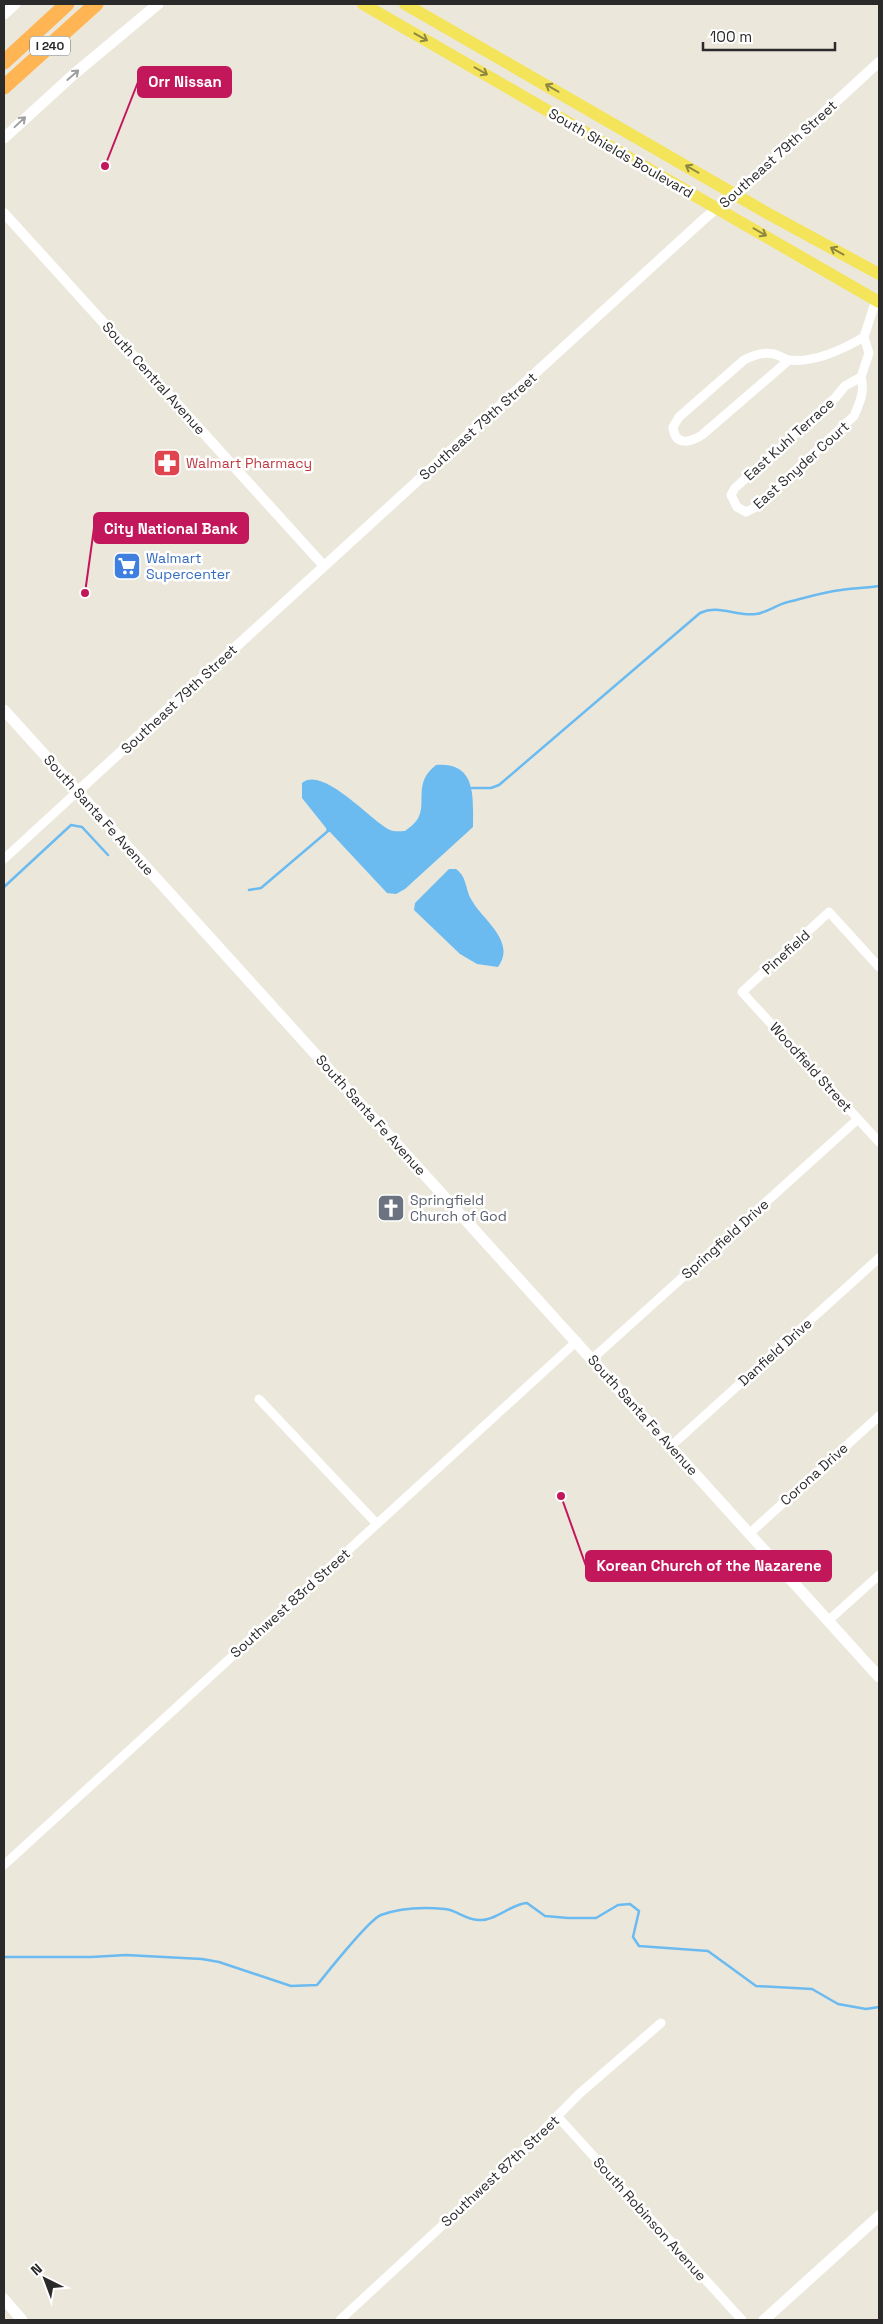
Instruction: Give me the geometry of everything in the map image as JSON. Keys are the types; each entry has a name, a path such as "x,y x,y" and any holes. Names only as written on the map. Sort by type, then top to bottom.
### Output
{"highway":[{"name":"I 240","path":"6,60 67,4"},
{"name":"I 240","path":"4,88 96,4"}],"main road":[{"path":"4,14 15,4"},
{"path":"4,138 73,75 158,4"},
{"name":"South Shields Boulevard","path":"363,4 878,301"},
{"name":"South Shields Boulevard","path":"405,4 734,194 879,274"},
{"path":"439,47 448,29"},
{"name":"South Santa Fe Avenue","path":"4,710 879,1676"},
{"path":"764,2320 879,2216"},
{"path":"4,2300 22,2320"}],"street":[{"name":"Southeast 79th Street","path":"78,792 879,62"},
{"name":"South Central Avenue","path":"4,213 324,566"},
{"path":"861,377 869,353 864,337 878,301"},
{"path":"788,360 702,436 691,442 684,442 674,431 679,417 744,360 752,356 773,354 788,360 818,357 848,346 864,337"},
{"name":"East Kuhl Terrace","path":"736,507 731,495 735,488 835,398 845,386 861,377"},
{"name":"East Snyder Court","path":"736,507 746,512 756,507 854,416 864,388 861,377"},
{"path":"4,859 78,792"},
{"name":"Pinefield","path":"742,992 829,912 879,967"},
{"name":"Woodfield Street","path":"742,992 879,1142"},
{"name":"Springfield Drive","path":"592,1359 858,1119"},
{"name":"Danfield Drive","path":"671,1446 879,1258"},
{"name":"Southwest 83rd Street","path":"4,1865 576,1341"},
{"path":"259,1399 377,1524"},
{"name":"Corona Drive","path":"750,1533 879,1416"},
{"path":"829,1620 879,1575"},
{"name":"Southwest 87th Street","path":"340,2320 558,2117 579,2094 662,2024"},
{"name":"South Robinson Avenue","path":"558,2117 742,2320"}],"water":[{"path":"436,765 459,769 466,775 472,793 473,827 405,889 396,894 387,893 330,832 327,832 326,828 302,798 302,783 311,780 322,782 347,797 390,830 405,831 416,821 420,814 424,779"},
{"path":"449,869 456,869 460,872 471,899 501,940 503,957 498,967 477,964 460,954 414,910 415,903"}],"waterway":[{"path":"472,788 491,788 499,785 700,613 721,610 741,614 756,614 784,603 821,594 846,589 879,586"},
{"path":"4,887 71,825 82,827 108,855"},
{"path":"249,890 261,888 328,831"},
{"path":"4,1957 126,1955 202,1959 219,1962 291,1986 317,1985 367,1926 381,1915 388,1913 412,1909 445,1909 471,1919 481,1920 527,1903 545,1916 596,1918 618,1905 630,1904 639,1911 633,1937 639,1946 708,1951 756,1986 812,1989 838,2004 866,2009 879,2007"}],"place":[{"name":"Orr Nissan","path":"105,166"},
{"name":"Walmart Pharmacy","path":"167,463"},
{"name":"Walmart Supercenter","path":"127,566"},
{"name":"City National Bank","path":"85,593"},
{"name":"Springfield Church of God","path":"391,1208"},
{"name":"Korean Church of the Nazarene","path":"561,1496"}]}
